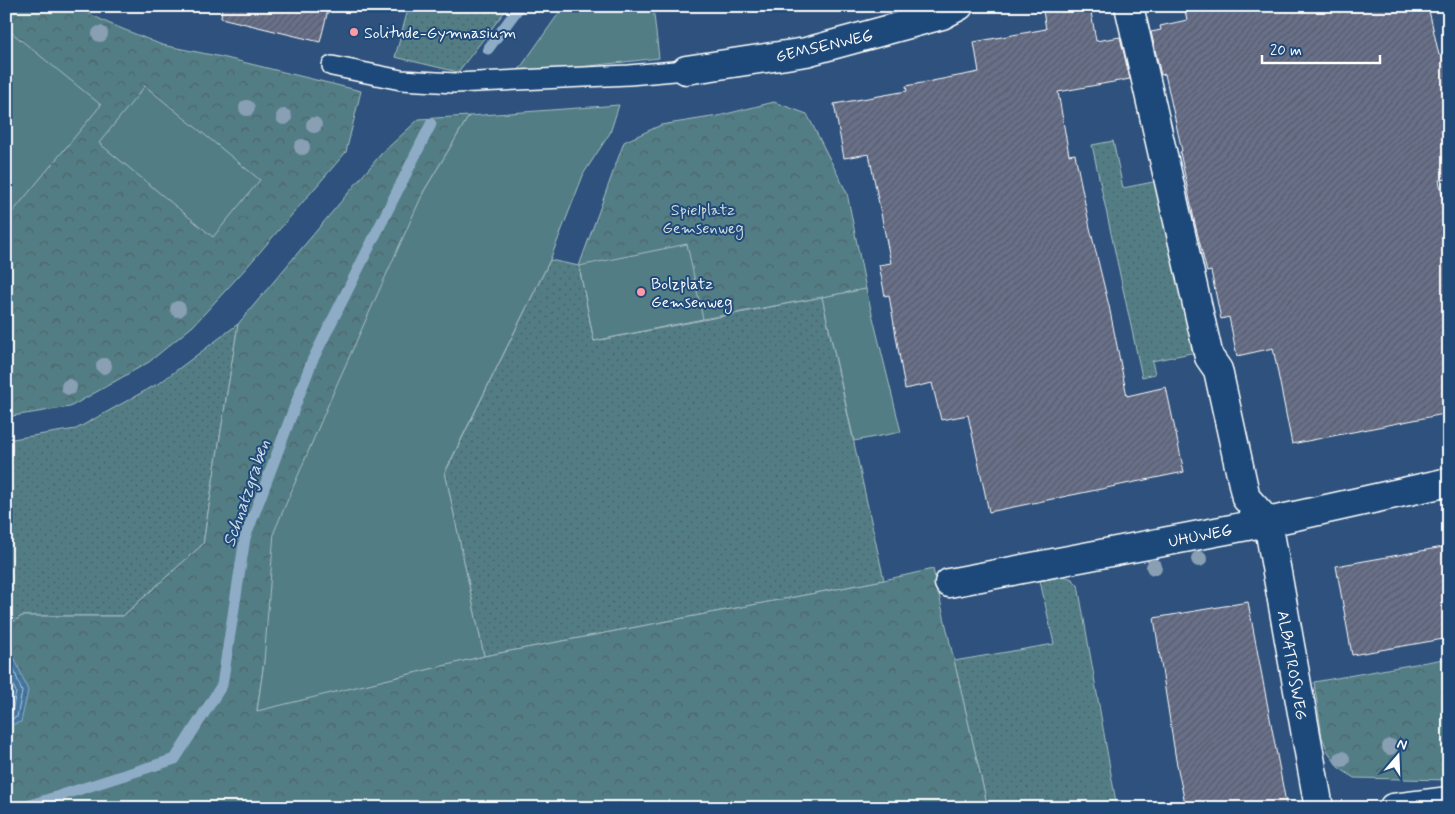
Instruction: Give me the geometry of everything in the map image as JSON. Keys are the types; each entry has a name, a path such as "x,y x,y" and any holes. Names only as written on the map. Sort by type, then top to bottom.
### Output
{"street":[{"name":"GEMSENWEG","path":"686,70 806,52 942,15 959,6"},
{"path":"1129,6 1209,358 1218,370 1246,498 1268,522"},
{"name":"UHUWEG","path":"949,583 1268,522 1449,482"},
{"name":"ALBATROSWEG","path":"1268,522 1319,808"},
{"path":"1392,808 1449,801"}],"lane":[{"path":"332,66 401,80 455,84 629,75 686,70"}],"green space":[{"path":"6,6 74,6 108,23 162,45 222,57 361,91 346,152 247,267 193,326 149,362 70,407 6,417"},
{"path":"409,6 509,6 458,72 395,57"},
{"path":"564,6 653,6 659,58 572,68 518,71"},
{"path":"6,28 101,105 6,220"},
{"path":"145,86 260,180 213,237 99,143"},
{"name":"Spielplatz Gemsenweg","path":"774,102 807,114 847,193 866,289 594,341 579,266 624,142 661,125 718,116"},
{"path":"619,105 610,133 584,173 550,260 445,472 484,656 257,711 264,662 274,532 337,384 424,191 469,116"},
{"path":"469,116 424,191 264,662 257,710 484,656 933,569 988,808 6,808 6,626 22,616 123,616 203,544 238,324 381,154 419,119"},
{"path":"1113,141 1123,188 1158,181 1196,352 1152,361 1155,374 1142,377 1092,145"},
{"name":"Bolzplatz Gemsenweg","path":"687,244 703,319 594,341 579,266"},
{"path":"550,260 579,266 594,341 822,297 884,580 484,656 445,473"},
{"path":"866,289 901,432 854,441 822,297"},
{"path":"238,324 203,544 123,616 22,616 6,626 6,440 76,429 161,382"},
{"path":"1064,576 1072,579 1078,585 1117,808 988,808 954,661 1054,644 1040,581"},
{"path":"1449,658 1449,780 1354,778 1338,767 1327,750 1322,737 1314,682"}],"water":[{"path":"6,657 15,659 28,691 21,722 6,726"}],"building":[{"path":"222,6 329,6 320,42 221,18"},
{"path":"1070,6 1090,6 1096,41 1120,37 1130,79 1058,92 1069,155 1075,154 1127,396 1166,387 1184,472 989,512 968,415 941,420 932,383 905,389 889,295 885,296 879,265 891,263 869,154 844,158 834,104 907,91 906,86 979,72 974,42 1046,29 1043,11"},
{"path":"1184,6 1428,6 1439,55 1449,53 1449,179 1439,180 1449,224 1449,413 1292,444 1273,348 1237,356 1229,317 1221,319 1211,271 1207,272 1195,224 1180,152 1182,151 1165,74 1161,75 1151,32 1161,30 1160,26 1187,20"},
{"path":"1449,546 1449,638 1352,655 1336,566"},
{"path":"1248,602 1287,808 1186,808 1176,760 1154,618"}],"waterway":[{"name":"Schnatzgraben","path":"488,49 520,6"},
{"name":"Schnatzgraben","path":"21,808 175,759 222,685 245,538 312,361 431,124"}],"place":[{"name":"Solitude-Gymnasium","path":"354,32"},
{"name":"Bolzplatz Gemsenweg","path":"641,292"}]}
